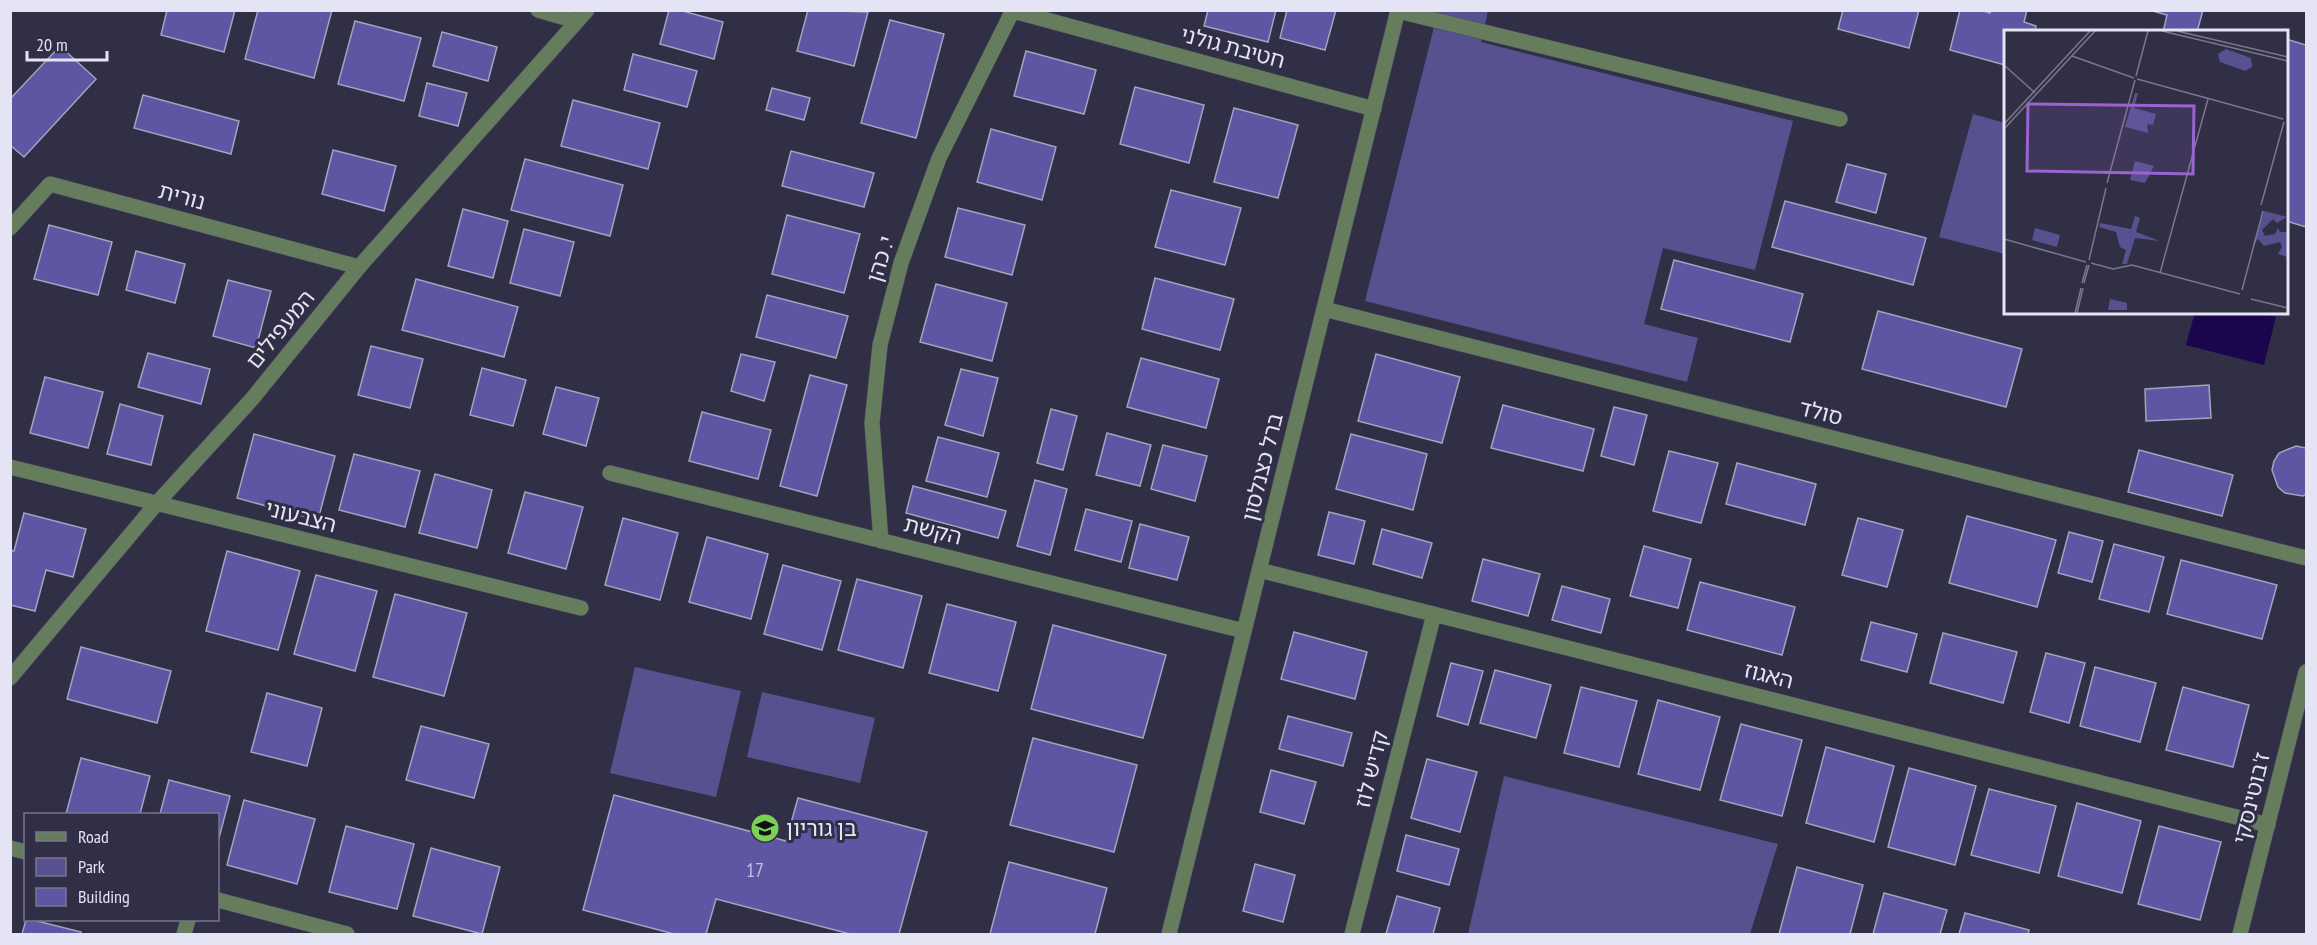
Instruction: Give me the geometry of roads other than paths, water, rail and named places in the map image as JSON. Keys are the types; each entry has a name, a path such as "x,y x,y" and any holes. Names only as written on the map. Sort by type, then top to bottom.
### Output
{"street":[{"path":"538,10 582,16"},
{"name":"חטיבת גולני","path":"1012,11 1374,109"},
{"name":"י. כהן","path":"881,541 872,423 880,345 901,262 939,158 1012,11"},
{"path":"1398,11 1840,119"},
{"name":"ברל כצנלסון","path":"1169,934 1398,11"},
{"name":"המעפילים","path":"10,678 157,503 252,399 359,267 582,16"},
{"name":"נורית","path":"10,228 50,184 359,267"},
{"name":"סולד","path":"1324,309 2307,558"},
{"name":"הצבעוני","path":"10,467 581,608"},
{"name":"הקשת","path":"610,473 1244,631"},
{"name":"האגוז","path":"1259,570 2268,825"},
{"name":"קדיש לוז","path":"1352,934 1434,614"},
{"name":"ז'בוטינסקי","path":"2240,934 2307,672"},
{"path":"219,900 347,934"}],"place":[{"name":"בן גוריון","path":"765,828"}]}
